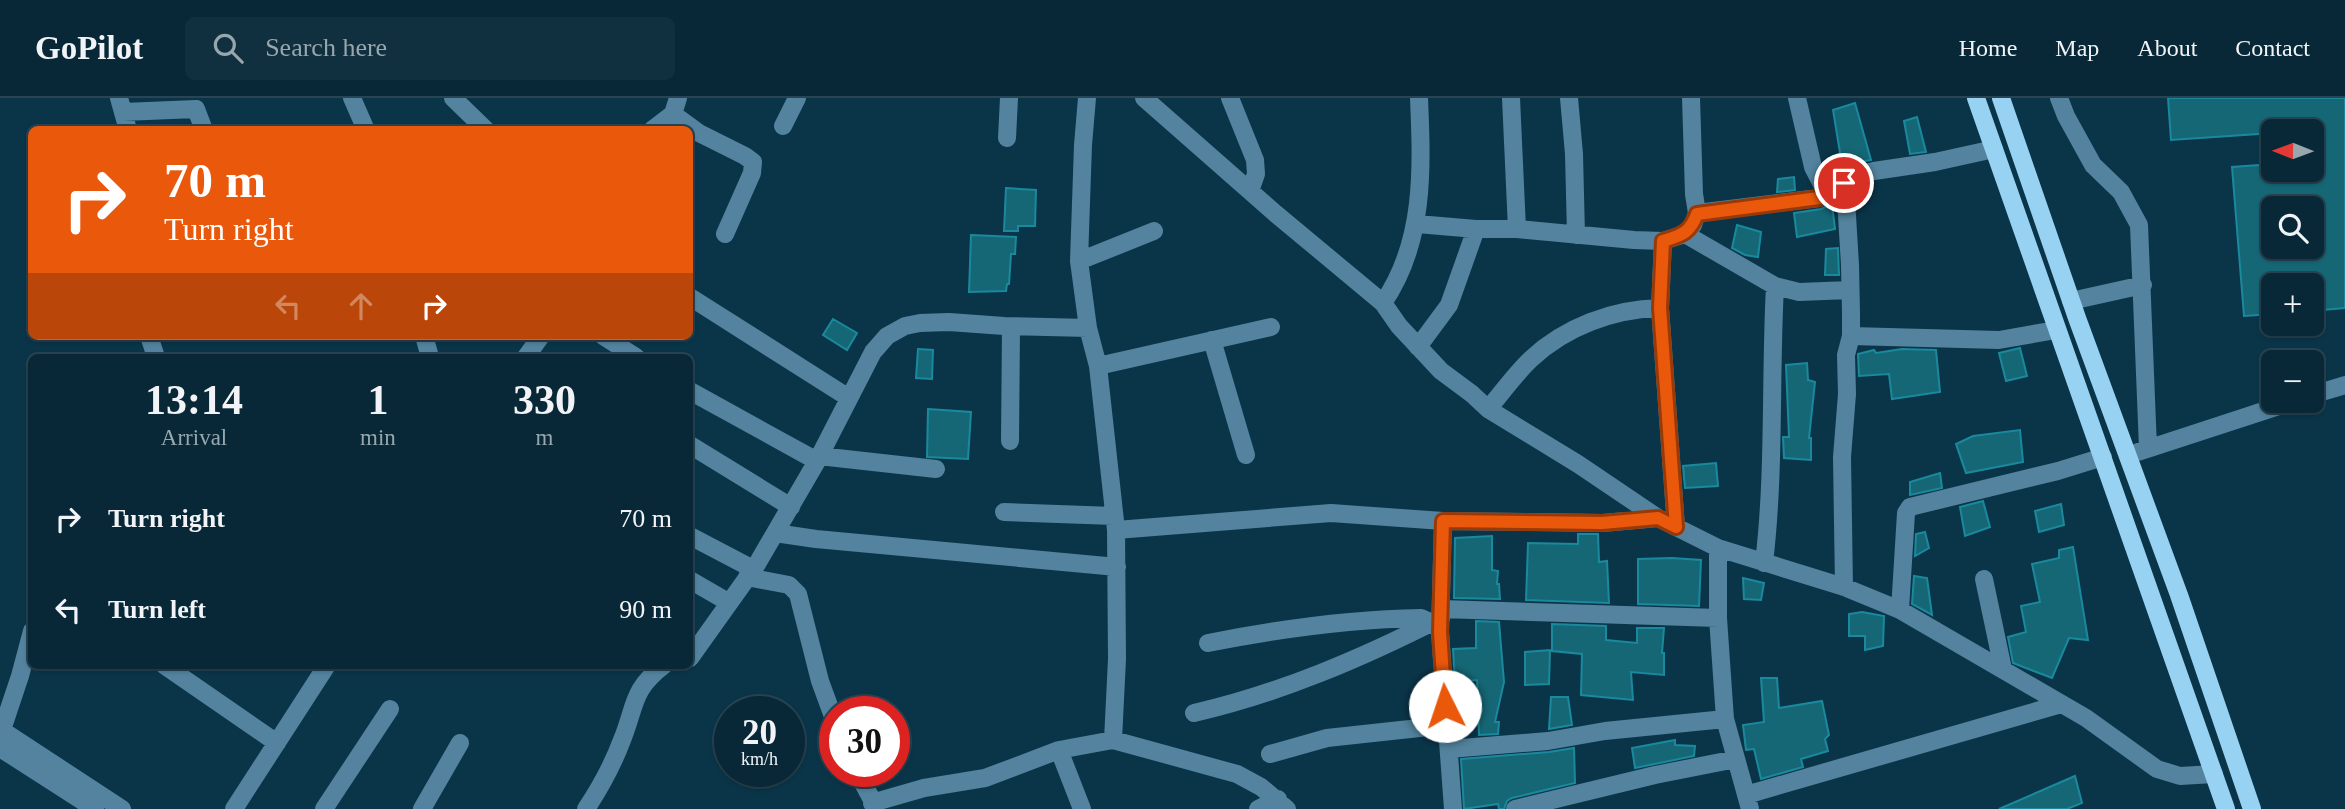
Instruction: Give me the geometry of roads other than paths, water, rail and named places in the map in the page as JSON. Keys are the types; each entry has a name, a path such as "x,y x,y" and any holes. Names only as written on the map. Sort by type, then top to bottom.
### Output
{"main road":[{"path":"1976,98 2226,809"},
{"path":"2001,98 2071,301 2195,640 2252,809"}],"street":[{"path":"352,98 364,126"},
{"path":"453,98 482,126"},
{"path":"783,126 797,98"},
{"path":"1007,138 1009,98"},
{"path":"1087,98 1079,261 1088,328 1098,366 1115,523 1117,659 1113,740"},
{"path":"1144,98 1383,303 1441,371 1488,409 1578,464 1658,518 1718,548 1844,587 1900,610 2086,718 2157,769 2180,776 2214,774"},
{"path":"1230,98 1255,160 1256,174 1250,191"},
{"path":"1383,303 1396,284 1407,259 1417,223 1420,193 1419,98"},
{"path":"1511,98 1517,229"},
{"path":"1569,98 1574,154 1576,235"},
{"path":"1417,223 1663,241 1685,234 1693,225 1697,214 1691,98"},
{"path":"1797,98 1813,167 1827,194"},
{"path":"2059,98 2093,165 2121,192 2139,225 2148,448"},
{"path":"127,126 121,105 200,104 203,126"},
{"path":"656,126 676,106 699,133 753,162 752,173 725,234"},
{"path":"1697,214 1802,201 1827,194 1857,175 1994,149"},
{"path":"1844,183 1851,336 1846,355 1847,394 1842,457 1844,587"},
{"path":"1418,347 1449,305 1476,229"},
{"path":"1079,261 1154,231"},
{"path":"1685,234 1775,286 1799,292 1850,290"},
{"path":"1663,241 1660,308 1676,527"},
{"path":"2071,301 2143,285"},
{"path":"1764,563 1772,471 1770,408 1775,286"},
{"path":"693,299 849,398"},
{"path":"1488,409 1531,359 1573,328 1637,309 1660,308"},
{"path":"693,654 750,573 791,507 873,352 887,336 905,326 949,322 1011,327 1088,328"},
{"path":"1010,441 1011,327"},
{"path":"1098,366 1271,327"},
{"path":"1851,336 1999,340 2056,330"},
{"path":"609,340 631,354"},
{"path":"1212,340 1246,455"},
{"path":"2324,392 2345,386"},
{"path":"693,393 818,458 936,469"},
{"path":"2127,456 2261,412"},
{"path":"693,447 791,507"},
{"path":"1900,610 1906,513 1910,507 2058,471 2103,457"},
{"path":"1004,512 1115,523 1331,513 1443,521 1602,523 1658,518"},
{"path":"1443,521 1438,617 1452,809"},
{"path":"775,533 1117,567"},
{"path":"693,538 750,573 789,585 799,594 825,696"},
{"path":"1718,548 1718,618 1725,719 1748,802 2061,705"},
{"path":"1984,579 2003,668"},
{"path":"693,582 728,602"},
{"path":"1208,643 1337,622 1438,617 1617,614 1718,618"},
{"path":"1194,713 1233,704 1294,684 1438,617"},
{"path":"28,646 1,729 122,809"},
{"path":"169,669 277,743"},
{"path":"234,809 324,669"},
{"path":"594,805 623,738 639,691 649,676 659,669"},
{"path":"324,809 390,709"},
{"path":"1449,749 1548,741 1605,730 1725,719"},
{"path":"1270,754 1327,738 1447,725"},
{"path":"864,787 874,806 924,788 985,778 1059,750 1113,740 1237,774 1283,804"},
{"path":"422,809 460,743"},
{"path":"0,748 87,807"},
{"path":"1059,750 1082,809"},
{"path":"1515,809 1736,759"},
{"path":"1258,809 1283,804"}]}
